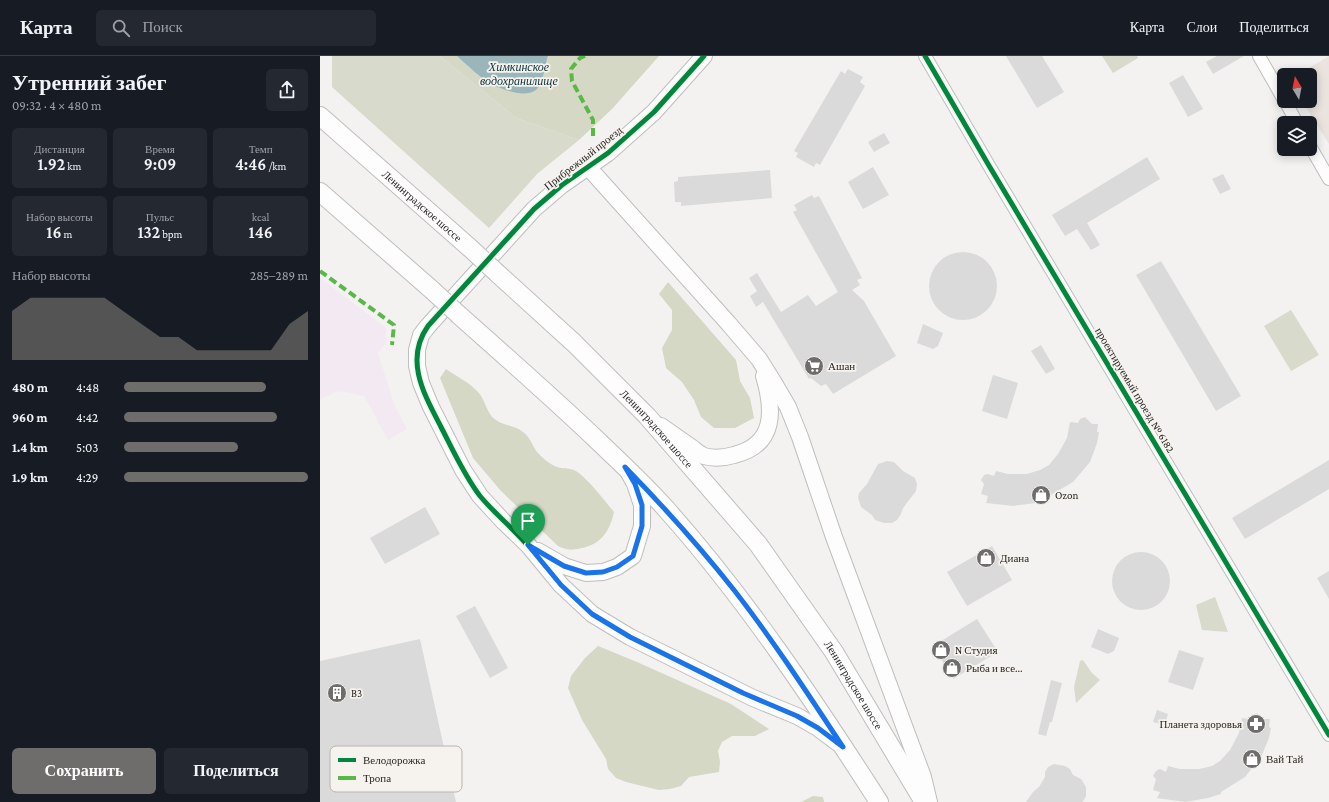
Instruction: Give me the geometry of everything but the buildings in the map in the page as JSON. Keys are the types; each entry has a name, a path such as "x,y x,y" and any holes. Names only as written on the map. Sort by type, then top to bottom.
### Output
{"main road":[{"name":"Ленинградское шоссе","path":"320,116 470,248 574,343 647,416 758,544 834,652 924,802"},
{"path":"320,192 568,412 666,509 734,591 786,661 879,802"}],"street":[{"name":"Прибрежный проезд","path":"528,545 480,496 463,470 431,407 421,383 417,366 417,350 421,335 534,210 562,185 608,153 654,112 704,56"},
{"name":"проектируемый проезд № 6182","path":"925,56 1329,735"},
{"path":"1259,56 1277,88"},
{"path":"1316,156 1329,179"},
{"path":"588,168 759,359 788,407 800,437 834,537 923,777 929,802"},
{"path":"647,416 703,456 719,458 745,453 755,447 765,435 771,417 768,389 759,359"},
{"path":"528,545 564,566 586,573 603,572 617,567 633,556 642,526 642,505 635,484 625,467"},
{"path":"528,545 561,585 592,614 630,637 743,693 797,716 818,728 843,747"}],"shaded area":[{"path":"332,56 440,56 516,118 579,140 537,174 489,228 332,87"},
{"path":"1102,56 1137,56 1138,58 1113,73"},
{"path":"1329,56 1329,144 1317,125 1317,116 1311,116 1306,108 1317,108 1317,68 1309,68"},
{"path":"320,278 386,328 386,343 378,353 394,404 407,429 388,440 364,396 338,391 320,400"},
{"path":"1291,310 1319,355 1291,371 1264,326"},
{"path":"1215,597 1228,632 1202,630 1196,605"},
{"path":"1083,660 1092,673 1100,680 1076,703 1074,687 1080,661"}],"green space":[{"path":"440,56 457,56 493,85 539,87 548,56 659,56 612,109 579,140 516,118"},
{"path":"668,282 736,360 740,381 750,398 754,418 735,428 714,428 701,417 694,400 682,382 666,368 662,348 672,330 672,310 659,294"},
{"path":"446,369 467,383 481,395 490,414 499,422 517,428 525,434 537,452 547,461 557,467 574,470 595,489 614,512 610,525 600,540 589,546 570,550 558,546 501,491 473,458 440,378"},
{"path":"598,646 731,704 769,729 755,736 732,736 722,742 718,751 720,762 719,772 689,777 681,786 659,790 616,778 608,769 606,759 582,720 568,688 571,676 585,658"},
{"path":"813,796 823,797 824,802 801,802"}],"water":[{"name":"Химкинское водохранилище","path":"457,56 548,56 541,82 536,90 531,93 518,93 505,90 489,83"}],"marked path":[{"path":"585,56 580,58 571,69 572,81 593,120 593,138"},
{"path":"320,271 394,325 392,345"}],"cycle path":[{"path":"704,56 654,112 608,153 562,185 534,209 428,326 421,339 418,351 417,364 419,377 428,402 474,488 486,503 523,540 559,582 584,607 621,632 661,653 756,700 802,718 843,747"},
{"path":"925,56 1329,735"}],"place":[{"name":"Ашан","path":"814,366"},
{"name":"Ozon","path":"1041,495"},
{"name":"Диана","path":"986,558"},
{"name":"N Студия","path":"941,650"},
{"name":"Рыба и все...","path":"952,668"},
{"name":"B3","path":"337,693"},
{"name":"Планета здоровья","path":"1256,724"},
{"name":"Вай Тай","path":"1252,759"}],"route":[{"path":"625,467 666,509 734,591 786,661 843,747 818,728 797,716 752,698 630,637 592,614 561,585 528,545 564,566 586,573 603,572 617,567 633,556 642,526 642,505 635,484 625,467"}]}
